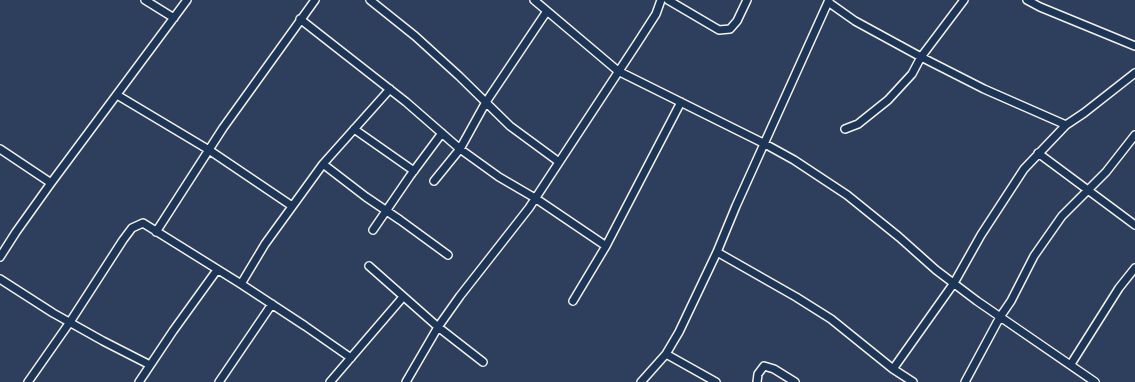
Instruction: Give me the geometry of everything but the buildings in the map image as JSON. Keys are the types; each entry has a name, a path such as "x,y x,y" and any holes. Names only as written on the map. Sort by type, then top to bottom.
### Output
{"street":[{"path":"144,0 174,18"},
{"path":"0,257 51,183 187,0"},
{"path":"156,232 223,128 315,0"},
{"path":"370,0 415,36 510,126 559,162"},
{"path":"534,0 618,71 765,144 794,160 847,195 899,237 936,270 1000,317 1071,364 1092,381"},
{"path":"406,382 438,327 535,198 656,14 661,0"},
{"path":"668,0 719,30 730,29 737,21 747,0"},
{"path":"845,130 858,124 888,100 912,74 921,57 964,0"},
{"path":"1027,0 1040,7 1135,46"},
{"path":"641,382 666,354 679,332 717,252 736,206 828,1 855,21 921,57 984,89 1066,125"},
{"path":"434,181 460,149 486,102 547,11"},
{"path":"300,19 390,89 460,149 499,177 535,198 606,246"},
{"path":"893,369 954,283 1001,203 1024,169 1066,125 1084,113 1135,73"},
{"path":"241,284 265,244 323,164 390,89"},
{"path":"117,95 209,150 292,206"},
{"path":"573,302 606,246 681,102"},
{"path":"354,129 414,171"},
{"path":"373,230 442,133"},
{"path":"965,382 1000,317 1011,301 1034,256 1062,216 1106,172 1135,134"},
{"path":"0,149 51,183"},
{"path":"1038,154 1135,225"},
{"path":"323,164 366,197 448,255"},
{"path":"28,382 70,322 122,240 132,228 143,223 306,326 351,358"},
{"path":"717,252 796,297 831,319 893,369 913,382"},
{"path":"369,266 438,327 483,362"},
{"path":"1071,364 1119,288 1135,268"},
{"path":"139,382 172,331 217,270"},
{"path":"0,278 70,322 150,365"},
{"path":"330,382 403,297"},
{"path":"219,382 272,304"},
{"path":"666,354 716,382"},
{"path":"757,382 758,374 764,366 774,369 795,382"}]}
